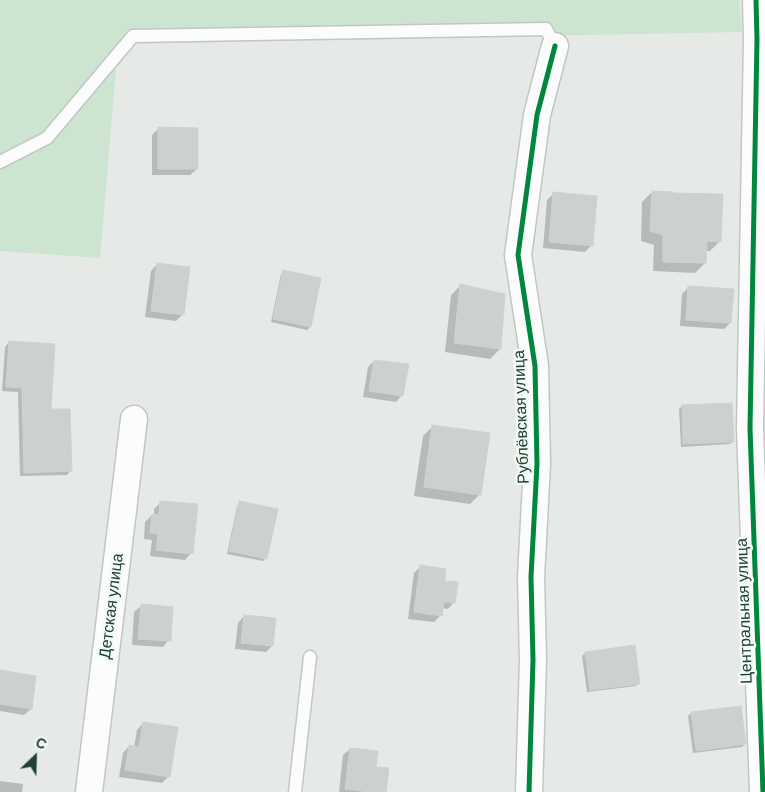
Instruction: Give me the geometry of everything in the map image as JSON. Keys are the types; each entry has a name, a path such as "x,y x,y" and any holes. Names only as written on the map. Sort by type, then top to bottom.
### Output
{"street":[{"name":"Центральная улица","path":"756,0 761,40 757,434 763,792"},
{"name":"Рублёвская улица","path":"530,792 533,660 531,577 537,464 535,366 518,255 537,115 555,46"},
{"name":"Детская улица","path":"89,792 134,419"}],"lane":[{"path":"0,162 47,138 133,36 546,29 555,46"},
{"path":"295,792 310,657"}],"green space":[{"path":"0,0 739,0 742,32 118,44 100,258 0,251"}],"building":[{"path":"158,127 198,128 198,169 158,169"},
{"path":"652,191 723,194 721,242 707,241 706,263 663,262 663,235 650,231"},
{"path":"553,192 597,196 593,246 549,242"},
{"path":"157,263 190,267 184,315 151,311"},
{"path":"283,270 321,278 311,327 273,319"},
{"path":"460,284 505,294 501,349 454,343"},
{"path":"688,286 734,289 731,323 686,320"},
{"path":"9,341 55,344 51,409 70,409 72,471 24,473 22,388 6,387"},
{"path":"374,360 409,364 403,396 369,391"},
{"path":"732,403 734,442 683,444 682,405"},
{"path":"432,425 490,433 481,495 424,487"},
{"path":"160,501 198,504 193,554 156,550 158,534 150,533 152,514 159,515"},
{"path":"239,501 278,509 267,559 229,551"},
{"path":"420,565 446,569 445,581 458,582 455,603 444,602 442,616 414,612"},
{"path":"141,604 173,607 171,641 138,639"},
{"path":"244,615 276,618 273,646 241,643"},
{"path":"635,645 640,684 590,690 585,652"},
{"path":"0,670 36,676 32,709 0,704"},
{"path":"741,706 746,744 696,751 691,712"},
{"path":"143,722 178,727 170,777 125,770 129,745 139,747"},
{"path":"350,748 378,751 376,767 389,768 386,792 345,789"}],"cycle path":[{"path":"756,0 757,39 750,428 763,792"},
{"path":"529,792 533,660 531,577 537,464 535,366 518,255 537,115 555,46"}]}
